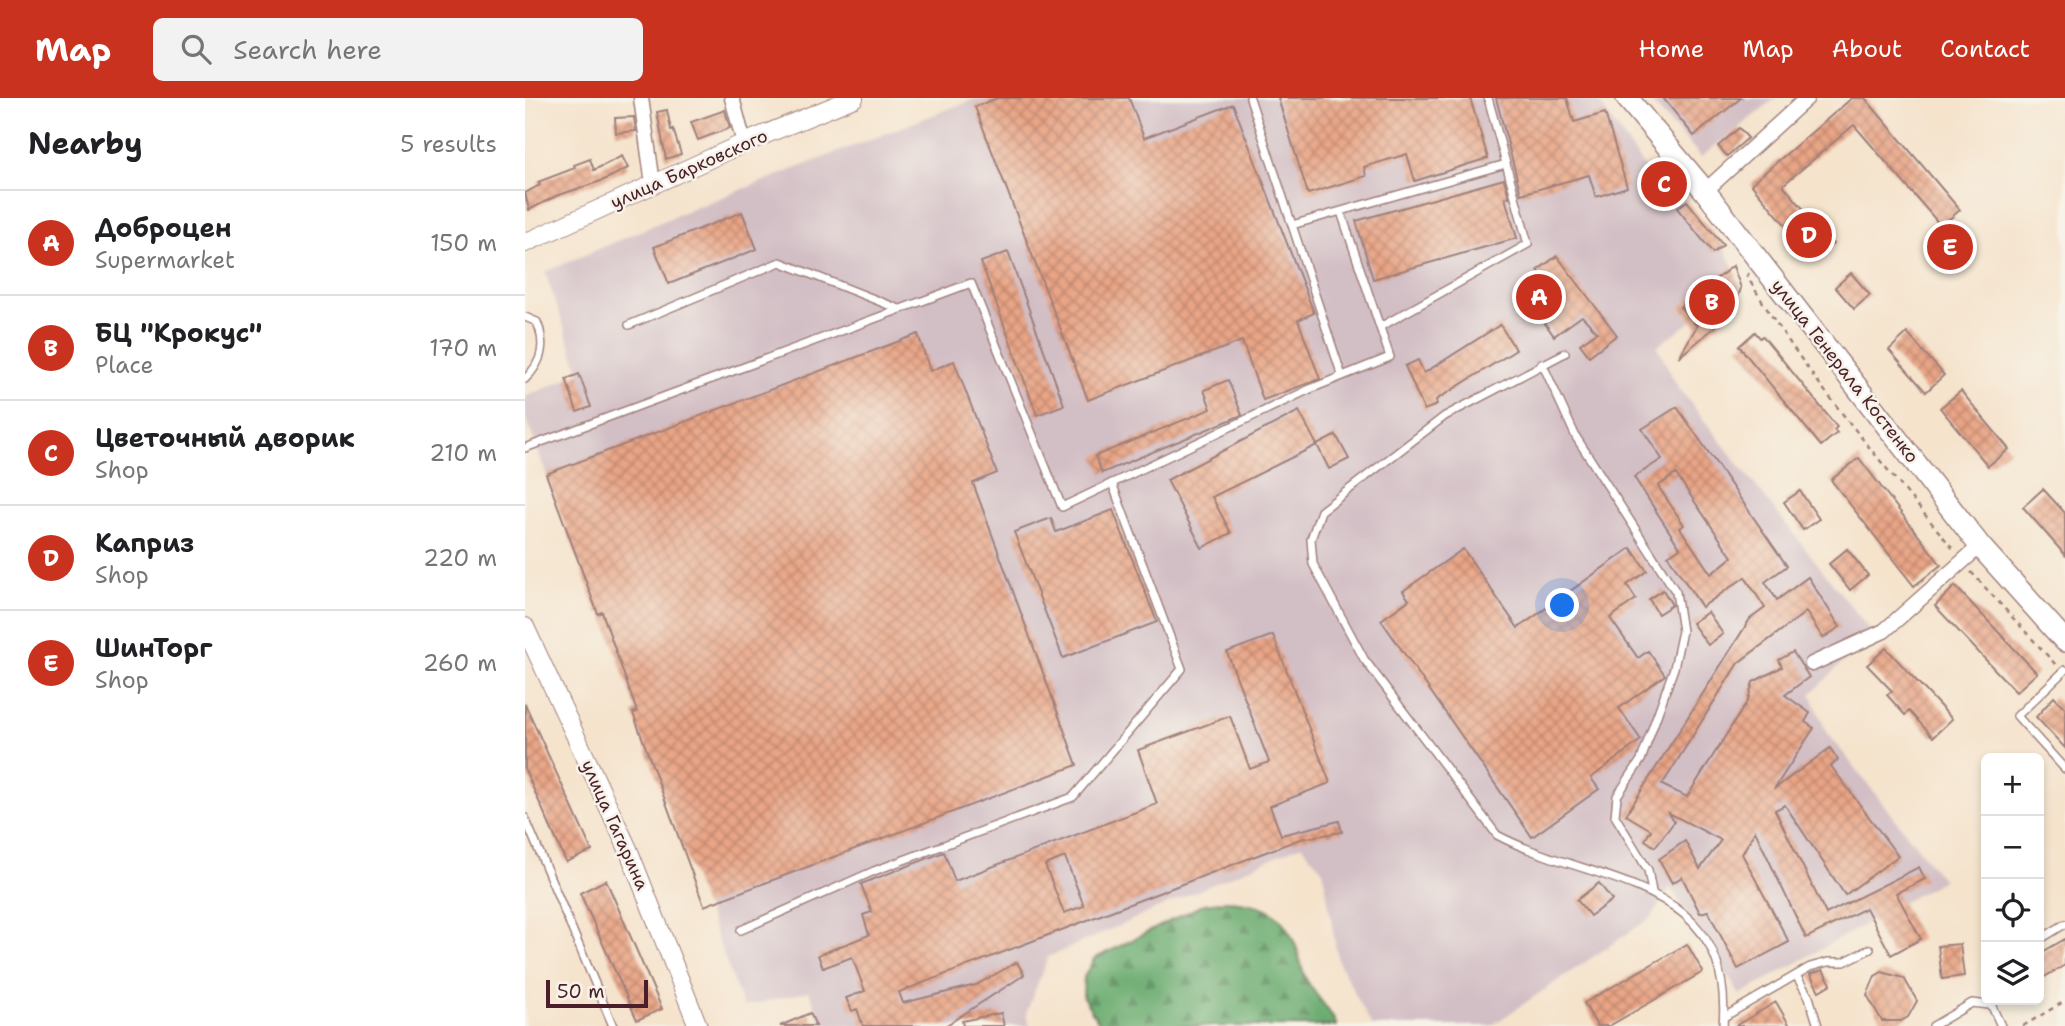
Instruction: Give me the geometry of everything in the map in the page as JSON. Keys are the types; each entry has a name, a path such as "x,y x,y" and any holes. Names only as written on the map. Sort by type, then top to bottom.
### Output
{"main road":[{"name":"улица Генерала Костенко","path":"1627,98 1705,191 1980,546 2065,641"}],"street":[{"path":"641,98 653,184"},
{"path":"732,98 744,143"},
{"name":"улица Барковского","path":"525,243 744,143 854,98"},
{"path":"1705,191 1807,98"},
{"path":"1812,664 1884,631 1980,546"},
{"name":"улица Гагарина","path":"526,632 628,849 698,1026"}],"lane":[{"path":"1250,98 1342,376"},
{"path":"1380,327 1528,244 1488,98"},
{"path":"1292,225 1506,164"},
{"path":"525,448 971,283 1062,507 1342,376 1390,357 1341,212"},
{"path":"629,326 780,262 900,309"},
{"path":"525,317 537,322 544,340 540,359 525,379"},
{"path":"1565,353 1445,416 1321,511 1311,539 1313,564 1364,659 1497,835 1522,849 1600,872 1652,892 1667,901 1703,935 1716,958 1725,992 1723,1026"},
{"path":"1542,363 1576,437 1676,592 1682,631 1674,668 1641,760 1617,796 1615,816 1648,870 1652,892"},
{"path":"741,930 874,871 1073,797 1182,669 1112,484"},
{"path":"2064,671 2017,716 2065,769"},
{"path":"525,818 613,1026"},
{"path":"2044,937 2065,924"},
{"path":"1724,1017 1810,967 1828,962 1844,962 1870,949"},
{"path":"1797,976 1809,997 1818,1026"},
{"path":"1933,1026 1972,1003 1981,1002"},
{"path":"1990,1005 2001,1026"}],"path":[{"path":"1747,276 1767,310 1861,437 1963,562 2064,671"},
{"path":"2023,1026 2065,1002"}],"shaded area":[{"path":"977,98 1596,98 1649,174 1658,167 1723,245 1733,266 1680,307 1692,321 1657,346 1677,386 1872,633 1811,694 1826,731 1943,880 1740,995 1670,887 1652,917 1491,1026 1372,1026 1338,961 1323,870 1301,845 1048,957 1026,1013 1030,1026 823,1026 809,991 743,1007 633,713 636,711 603,613 598,614 525,416 525,397 580,373 545,272 684,212"},
{"path":"1648,98 1776,98 1701,157"}],"green space":[{"path":"1227,901 1262,907 1279,918 1292,936 1307,981 1337,1026 1101,1026 1083,997 1084,977 1094,959 1204,904"}],"building":[{"path":"997,98 1129,98 1144,138 1233,104 1314,313 1298,320 1320,379 1263,400 1242,341 1088,400 975,107"},
{"path":"1278,98 1470,98 1488,158 1415,181 1407,154 1364,167 1366,176 1308,194"},
{"path":"1496,98 1567,98 1574,122 1605,113 1627,187 1596,197 1589,175 1521,194"},
{"path":"1663,98 1741,98 1694,136"},
{"path":"1852,98 1865,98 1960,210 1941,226 1854,125 1783,185 1833,244 1815,260 1751,184"},
{"path":"667,110 671,130 673,129 681,154 666,159 657,112"},
{"path":"725,110 730,128 698,140 691,122"},
{"path":"634,117 636,131 616,133 615,118"},
{"path":"1739,128 1748,138 1727,156 1718,146"},
{"path":"622,156 628,168 604,180 556,196 529,210 525,193 540,185 538,182 575,168 574,165 590,159 594,170"},
{"path":"1504,179 1509,197 1505,198 1517,238 1373,279 1356,221"},
{"path":"1687,201 1723,245 1713,253 1677,208"},
{"path":"742,212 757,249 669,284 654,247"},
{"path":"1947,237 1956,247 1941,260 1932,250"},
{"path":"1008,252 1064,405 1037,415 981,262"},
{"path":"1557,256 1617,335 1589,356 1580,344 1597,332 1582,316 1554,336 1526,296 1547,282 1538,270"},
{"path":"1733,266 1741,288 1733,312 1679,357 1697,326 1680,307"},
{"path":"1851,273 1870,295 1854,309 1835,287"},
{"path":"1500,325 1516,350 1436,400 1437,405 1424,410 1405,366 1418,360 1424,373"},
{"path":"1755,332 1760,338 1763,336 1837,427 1834,430 1837,433 1821,446 1739,346"},
{"path":"1907,333 1944,375 1926,392 1889,350"},
{"path":"918,334 930,371 954,361 997,473 973,483 1077,765 704,906 633,713 637,712 602,612 598,614 546,474"},
{"path":"579,374 591,407 577,412 566,379"},
{"path":"1228,380 1242,415 1102,473 1095,456 1211,409 1204,390"},
{"path":"1961,391 2009,449 1988,466 1940,408"},
{"path":"1677,407 1787,566 1765,582 1777,600 1808,577 1840,627 1823,638 1806,612 1738,663 1662,785 1687,797 1748,700 1753,682 1782,667 1779,660 1793,652 1809,677 1785,695 1810,713 1805,722 1814,728 1774,789 1830,748 1838,760 1831,766 1898,856 1845,895 1785,805 1775,810 1826,914 1919,867 1925,879 1896,893 1921,939 1891,955 1866,908 1806,938 1755,831 1742,854 1789,942 1738,969 1708,911 1700,913 1682,877 1672,883 1659,859 1685,841 1700,869 1721,840 1669,813 1674,822 1655,847 1645,840 1651,830 1626,815 1750,619 1765,608 1745,577 1702,607 1668,556 1680,548 1634,477 1662,459 1642,429","holes":["1676,474 1732,557 1711,574 1680,528 1684,525 1658,486"]},
{"path":"1299,411 1317,445 1212,497 1231,533 1202,548 1167,480"},
{"path":"1336,435 1349,459 1329,469 1317,445"},
{"path":"1859,458 1941,565 1914,586 1831,480"},
{"path":"2043,489 2065,513 2065,555 2023,507"},
{"path":"1800,491 1819,519 1803,530 1784,502"},
{"path":"1113,510 1157,622 1063,658 1014,532 1051,518 1056,532"},
{"path":"1631,548 1647,571 1627,585 1636,599 1610,618 1638,658 1648,651 1665,675 1619,708 1641,740 1591,778 1599,789 1532,837 1381,620 1409,600 1403,591 1463,549 1518,628"},
{"path":"1847,549 1868,575 1850,590 1829,564"},
{"path":"1955,586 2037,673 2016,692 1935,606"},
{"path":"1663,590 1672,605 1658,614 1649,599"},
{"path":"1708,612 1723,634 1708,645 1692,623"},
{"path":"1273,635 1330,783 1270,806 1281,835 1339,821 1342,832 1300,839 899,992 903,1003 976,985 1017,962 1024,975 945,1026 863,1026 857,1009 852,1011 846,998 865,991 852,957 823,968 818,955 869,935 863,915 872,912 861,884 944,852 955,881 1157,804 1138,750 1230,716 1250,769 1269,762 1227,652","holes":["1065,857 1084,906 1064,913 1045,865"]},
{"path":"1886,648 1952,719 1933,737 1909,711 1905,715 1887,695 1892,691 1867,665"},
{"path":"2054,697 2065,708 2065,748 2036,717"},
{"path":"525,704 592,851 566,862 525,770"},
{"path":"606,880 662,1009 637,1020 580,893"},
{"path":"1599,883 1612,900 1590,916 1577,900"},
{"path":"2065,939 2065,965 2044,977 2044,951"},
{"path":"1687,944 1703,972 1609,1026 1597,1026 1584,1003"},
{"path":"1960,944 1964,976 1942,979 1938,946"},
{"path":"1823,970 1831,984 1819,991 1810,974"},
{"path":"1882,972 1904,978 1917,1001 1908,1017 1901,1021 1882,1021 1867,995 1875,976"},
{"path":"1776,1002 1790,1026 1735,1026 1754,1015"},
{"path":"810,1013 816,1026 780,1026"},
{"path":"1001,1013 1004,1026 963,1026 962,1021"}],"place":[{"name":"Цветочный дворик","path":"1664,184"},
{"name":"Каприз","path":"1809,235"},
{"name":"ШинТорг","path":"1950,247"},
{"name":"Доброцен","path":"1539,297"},
{"name":"БЦ \"Крокус\"","path":"1712,302"}]}
